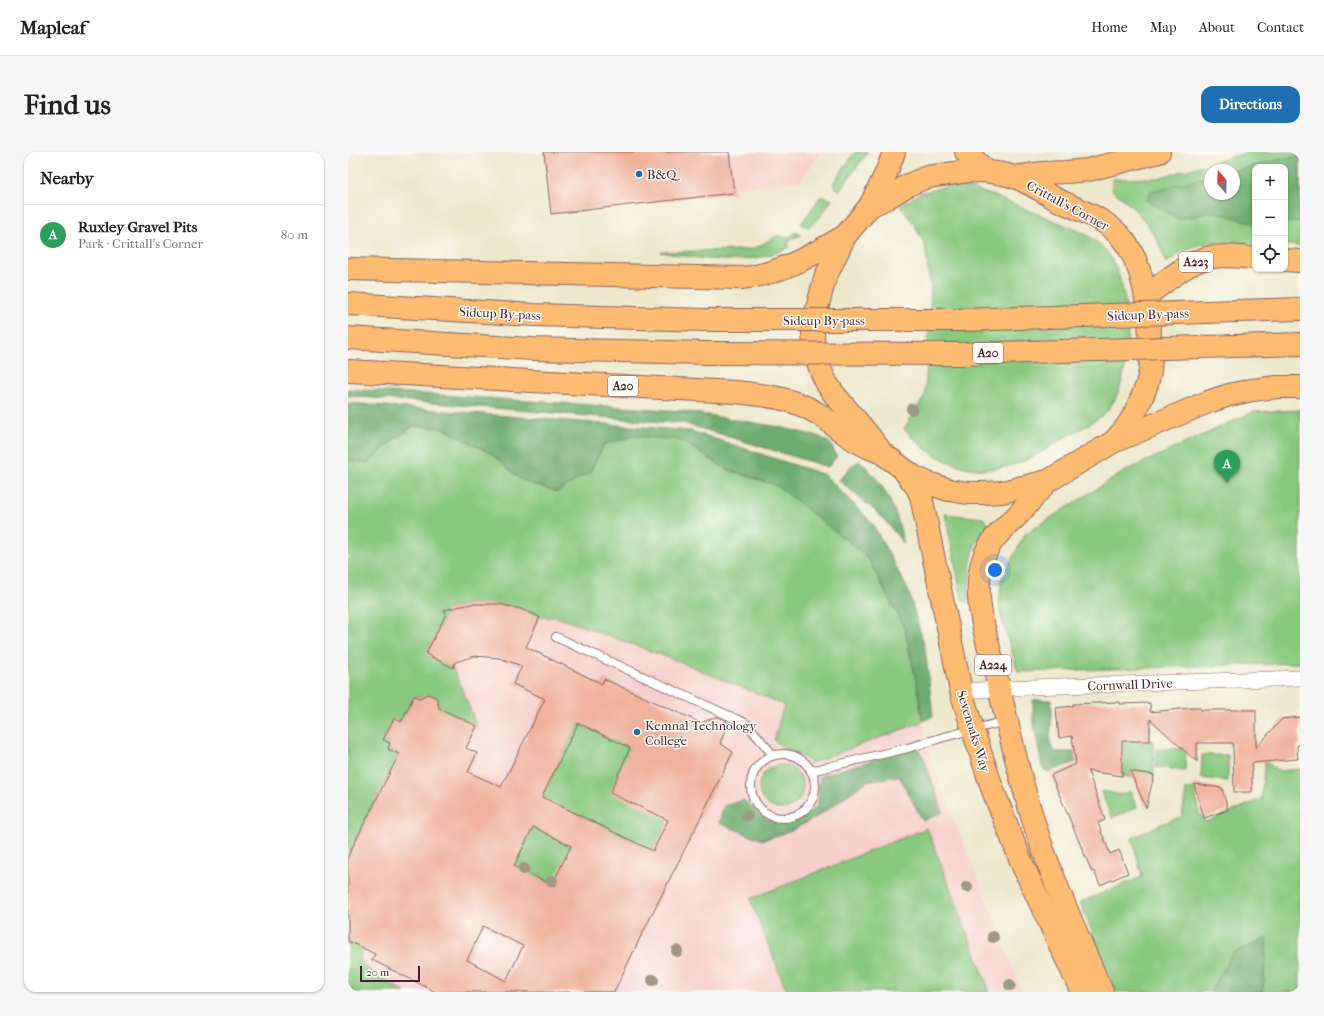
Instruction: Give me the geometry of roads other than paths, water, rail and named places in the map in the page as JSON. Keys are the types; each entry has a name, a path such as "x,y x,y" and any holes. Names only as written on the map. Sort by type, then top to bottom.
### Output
{"main road":[{"path":"870,206 888,172 894,152"},
{"path":"966,152 986,171"},
{"path":"1014,177 1043,173 1088,170 1159,152"},
{"name":"Crittall's Corner","path":"969,171 986,171 1014,177 1058,200 1098,218 1108,225 1125,241 1132,252 1146,296 1150,329 1151,360 1149,380 1132,419 1120,435 1113,442 1048,481 1002,492 984,494 949,490 928,483 913,476 889,459 834,394 820,369 814,348 813,333 819,299 826,278 845,236 870,206 927,176 969,171"},
{"path":"348,269 741,278 756,277 795,263 845,236"},
{"name":"A223","path":"1146,296 1191,264 1202,260 1211,257 1252,258"},
{"path":"1288,260 1300,261"},
{"name":"Sidcup By-pass","path":"348,304 535,315 707,320 958,320 1300,309"},
{"name":"A20","path":"348,338 533,349 706,353 959,354 1300,344"},
{"name":"A20","path":"348,371 735,392 763,395 793,402 814,411 864,446 889,459"},
{"path":"1113,442 1208,402 1229,395 1277,387 1300,387"},
{"name":"Sevenoaks Way","path":"889,459 913,481 921,496 961,691 973,730 992,788 1023,866 1082,992"},
{"name":"A224","path":"1048,481 997,535 984,556 981,567 979,587 981,612 1006,721 1033,820 1049,868 1102,992"}],"street":[{"name":"Cornwall Drive","path":"961,691 1045,686 1300,678"}],"lane":[{"path":"556,637 747,724 773,756"},
{"path":"811,771 908,748 1006,721"},
{"path":"782,754 799,758 811,771 815,781 811,802 804,811 795,816 784,819 774,818 764,813 756,805 752,796 750,785 752,775 757,767 764,760 773,756 782,754"}],"place":[{"name":"B&Q","path":"639,174"},
{"name":"Ruxley Gravel Pits","path":"1227,483"},
{"name":"Kemnal Technology College","path":"637,732"}]}
